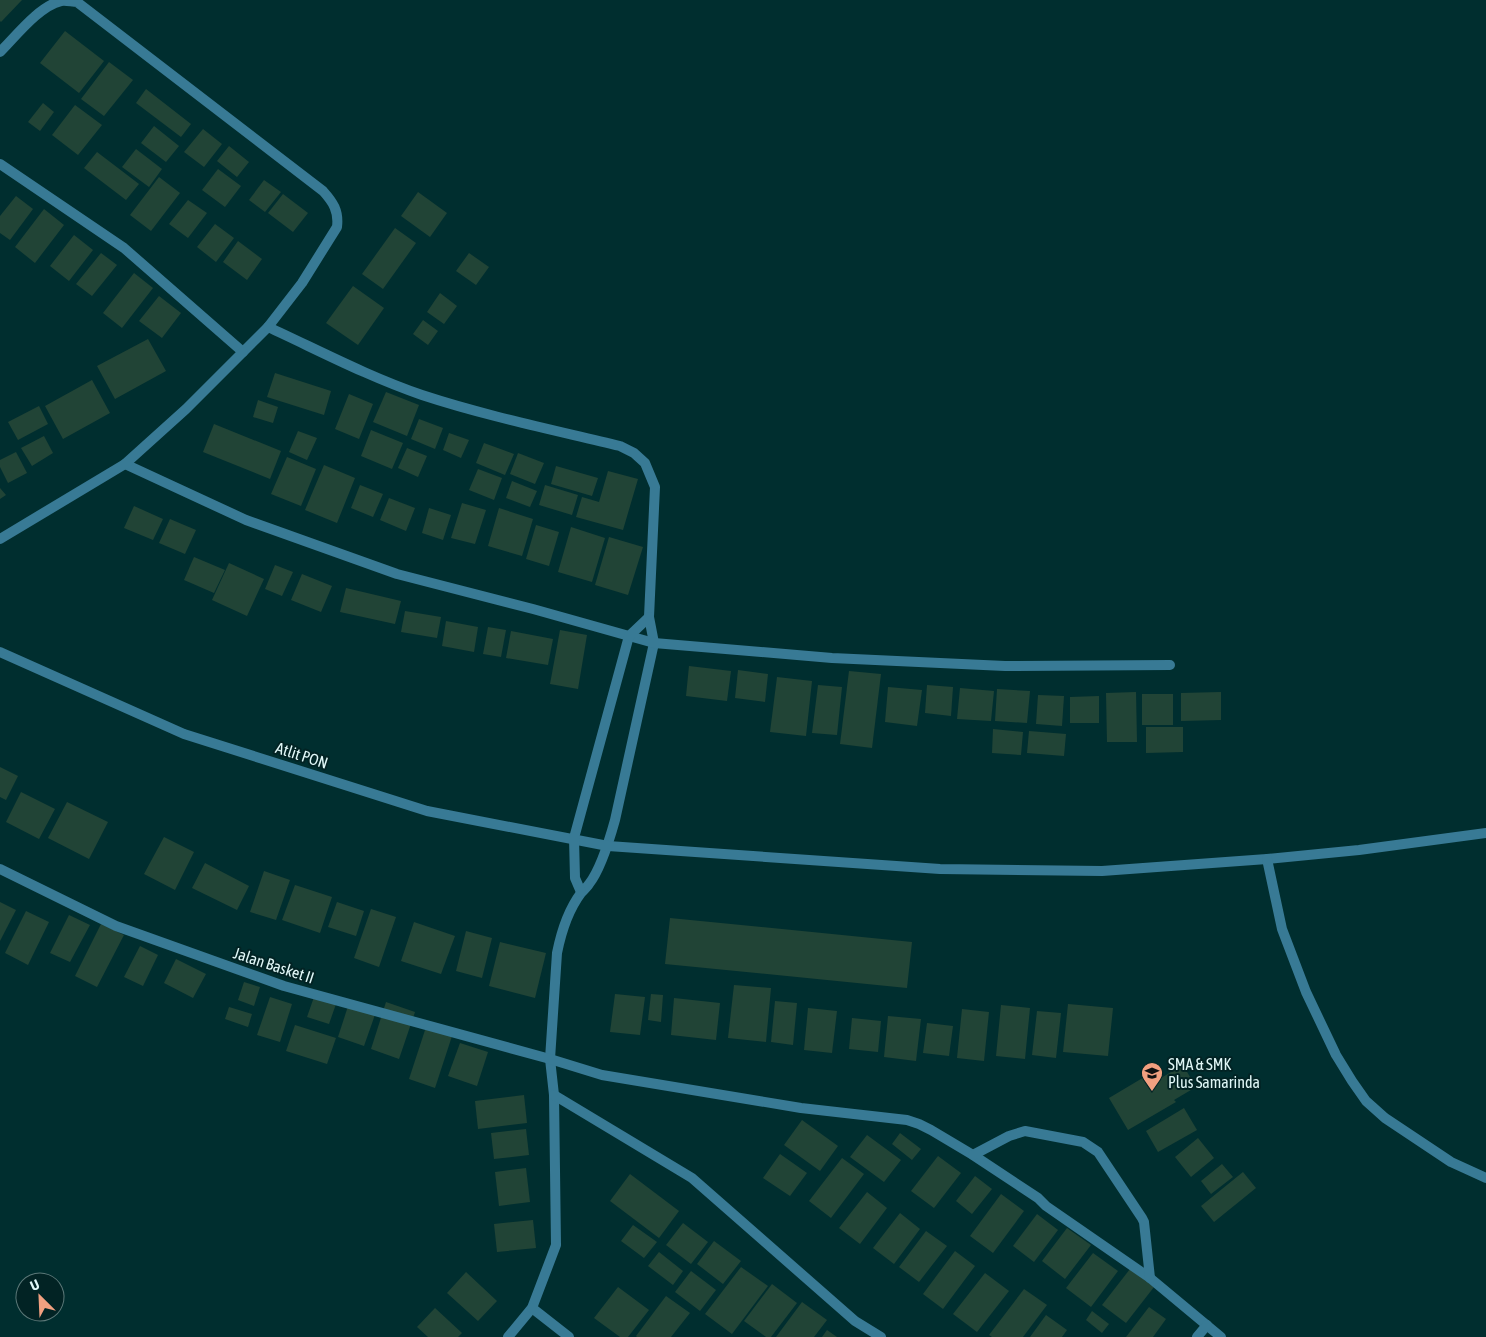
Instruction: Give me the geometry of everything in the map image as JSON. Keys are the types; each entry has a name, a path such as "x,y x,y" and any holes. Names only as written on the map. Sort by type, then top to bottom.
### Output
{"street":[{"path":"0,52 32,19 49,6 63,0 77,2 323,191 336,207 338,217 337,227 302,284 268,327 186,409 125,464 0,539"},
{"path":"0,164 124,248 243,352"},
{"path":"268,327 420,394 482,412 620,446 634,453 645,463 655,487 649,617 654,643 608,846 590,884 576,902 559,941 550,1059 554,1095 556,1245 532,1308 508,1337"},
{"path":"125,464 246,520 397,574 654,643 832,658 1005,666 1170,665"},
{"path":"582,892 576,878 574,838 629,636 649,617"},
{"name":"Atlit PON","path":"0,652 184,734 427,811 608,846 940,868 1102,871 1359,850 1486,833"},
{"path":"1267,859 1282,929 1306,992 1336,1055 1352,1081 1366,1101 1384,1118 1451,1162 1486,1178"},
{"name":"Jalan Basket II","path":"0,869 116,926 284,986 602,1075 802,1108 907,1120 925,1127 973,1155 1038,1198 1046,1206 1150,1278 1221,1337"},
{"path":"554,1095 692,1178 855,1321 881,1337"},
{"path":"973,1155 1009,1136 1025,1131 1083,1142 1091,1146 1098,1152 1140,1212 1144,1222 1150,1278"},
{"path":"532,1308 569,1337"},
{"path":"1197,1337 1207,1325"}],"building":[{"path":"0,0 22,0 1,22 0,21"},
{"path":"65,31 104,61 79,93 40,63"},
{"path":"109,62 133,80 104,116 81,99"},
{"path":"146,89 191,124 181,137 136,103"},
{"path":"43,103 54,112 40,131 28,122"},
{"path":"75,105 102,125 78,155 52,135"},
{"path":"154,126 179,146 166,162 141,143"},
{"path":"203,129 222,144 204,167 184,152"},
{"path":"229,146 249,162 237,177 217,161"},
{"path":"136,149 162,169 149,187 122,167"},
{"path":"97,152 139,184 126,200 84,168"},
{"path":"218,169 241,186 225,207 202,190"},
{"path":"159,177 180,193 151,231 130,215"},
{"path":"264,180 281,192 265,212 249,200"},
{"path":"418,192 447,213 430,237 401,216"},
{"path":"283,194 308,213 293,232 268,213"},
{"path":"16,196 33,209 10,240 0,233 0,216"},
{"path":"188,200 207,213 188,238 169,224"},
{"path":"44,209 64,225 35,263 15,247"},
{"path":"215,224 234,238 216,262 197,247"},
{"path":"395,228 416,243 383,289 362,274"},
{"path":"74,235 93,250 69,281 50,266"},
{"path":"238,241 262,259 247,280 223,262"},
{"path":"101,253 117,265 92,296 76,284"},
{"path":"469,253 489,267 476,285 456,271"},
{"path":"134,273 153,288 122,328 103,313"},
{"path":"353,286 384,308 358,345 326,323"},
{"path":"440,293 457,306 444,324 427,312"},
{"path":"159,296 181,313 162,338 139,321"},
{"path":"423,320 438,331 428,345 413,334"},
{"path":"148,339 166,371 115,399 97,366"},
{"path":"275,373 331,391 324,415 267,397"},
{"path":"92,380 110,413 63,439 45,406"},
{"path":"386,392 419,405 407,436 373,422"},
{"path":"349,394 373,404 359,439 335,429"},
{"path":"258,400 278,407 273,423 253,417"},
{"path":"39,406 48,424 18,440 8,422"},
{"path":"419,419 443,428 435,449 411,439"},
{"path":"214,424 281,451 270,479 203,452"},
{"path":"371,430 403,443 392,469 361,456"},
{"path":"298,431 317,438 307,460 289,452"},
{"path":"449,433 469,440 461,458 443,450"},
{"path":"44,436 53,453 32,466 21,448"},
{"path":"484,443 514,454 505,475 476,463"},
{"path":"407,448 427,456 418,477 398,468"},
{"path":"16,452 27,473 8,483 0,467 0,460"},
{"path":"518,453 544,463 535,484 510,474"},
{"path":"287,457 316,469 301,506 271,494"},
{"path":"324,465 355,478 337,523 305,510"},
{"path":"556,466 598,478 592,496 551,484"},
{"path":"478,469 502,478 494,500 469,490"},
{"path":"608,471 638,479 623,530 576,517 582,497 599,502"},
{"path":"512,481 537,491 530,507 506,498"},
{"path":"360,485 383,494 373,517 351,508"},
{"path":"545,485 578,495 572,515 539,505"},
{"path":"0,488 6,495 0,499"},
{"path":"389,498 415,508 406,531 380,520"},
{"path":"462,503 486,510 475,544 451,538"},
{"path":"134,506 163,519 153,540 124,528"},
{"path":"429,508 451,515 443,540 422,533"},
{"path":"499,508 533,519 522,556 488,546"},
{"path":"170,519 196,530 185,554 159,543"},
{"path":"536,525 559,532 549,566 526,559"},
{"path":"571,527 605,538 592,582 558,572"},
{"path":"609,537 643,547 628,595 595,585"},
{"path":"194,557 225,570 214,593 184,580"},
{"path":"229,563 264,579 247,616 212,600"},
{"path":"275,565 293,572 282,596 265,589"},
{"path":"302,574 332,586 321,612 291,600"},
{"path":"346,588 401,601 395,624 340,612"},
{"path":"405,611 441,617 437,638 401,632"},
{"path":"446,621 478,627 474,652 442,646"},
{"path":"488,627 506,630 501,657 483,654"},
{"path":"560,630 587,635 578,689 550,684"},
{"path":"511,631 553,639 548,665 506,658"},
{"path":"689,666 731,671 727,701 686,696"},
{"path":"738,670 768,674 765,702 735,698"},
{"path":"849,671 881,674 872,748 840,744"},
{"path":"777,677 812,681 806,736 770,732"},
{"path":"818,685 842,687 837,735 812,733"},
{"path":"927,685 953,687 951,716 925,713"},
{"path":"888,687 922,690 917,726 885,722"},
{"path":"960,688 994,691 991,721 957,719"},
{"path":"997,689 1030,691 1027,723 995,721"},
{"path":"1136,692 1137,742 1107,742 1106,693"},
{"path":"1221,692 1221,720 1181,721 1181,693"},
{"path":"1142,694 1173,694 1173,725 1142,725"},
{"path":"1038,695 1064,696 1062,726 1036,724"},
{"path":"1099,696 1099,723 1070,723 1070,697"},
{"path":"1146,727 1183,727 1183,752 1146,753"},
{"path":"993,729 1023,732 1021,755 992,753"},
{"path":"1029,731 1066,734 1064,756 1027,753"},
{"path":"0,767 18,776 6,800 0,797"},
{"path":"21,792 55,809 39,839 6,822"},
{"path":"67,802 108,822 89,859 48,838"},
{"path":"164,837 194,852 175,890 144,874"},
{"path":"205,863 249,886 237,910 192,888"},
{"path":"264,871 290,880 276,920 250,912"},
{"path":"295,885 332,897 320,933 282,920"},
{"path":"0,902 16,910 0,941"},
{"path":"337,902 364,911 356,936 328,927"},
{"path":"371,909 396,917 379,967 354,958"},
{"path":"26,911 49,922 28,965 5,953"},
{"path":"69,915 90,925 70,962 50,953"},
{"path":"670,918 912,942 907,988 665,964"},
{"path":"414,922 455,936 441,974 401,961"},
{"path":"101,924 124,935 97,987 75,976"},
{"path":"466,931 492,938 482,978 456,971"},
{"path":"500,942 546,953 535,998 489,986"},
{"path":"140,946 158,955 143,986 124,977"},
{"path":"176,959 206,974 193,998 164,983"},
{"path":"244,982 260,987 254,1006 238,1000"},
{"path":"734,985 771,988 766,1042 728,1038"},
{"path":"615,994 645,997 640,1035 610,1032"},
{"path":"651,994 663,995 661,1022 648,1020"},
{"path":"270,997 292,1004 280,1042 257,1035"},
{"path":"314,997 336,1004 329,1024 307,1017"},
{"path":"674,998 720,1003 716,1040 671,1035"},
{"path":"350,1000 377,1009 364,1046 338,1037"},
{"path":"775,1001 797,1003 793,1045 771,1042"},
{"path":"386,1002 415,1012 399,1059 371,1049"},
{"path":"1068,1004 1113,1008 1108,1056 1063,1052"},
{"path":"1001,1005 1030,1008 1025,1059 996,1056"},
{"path":"229,1007 252,1014 248,1027 225,1019"},
{"path":"808,1008 837,1011 832,1053 804,1050"},
{"path":"962,1009 989,1012 984,1061 957,1058"},
{"path":"1037,1011 1061,1013 1056,1058 1032,1055"},
{"path":"888,1016 921,1019 916,1061 884,1057"},
{"path":"852,1018 881,1021 878,1052 849,1049"},
{"path":"927,1023 953,1026 949,1056 923,1053"},
{"path":"427,1024 453,1033 435,1088 409,1079"},
{"path":"295,1025 336,1038 327,1064 286,1051"},
{"path":"460,1043 488,1052 477,1086 448,1076"},
{"name":"SMA & SMK Plus Samarinda","path":"1183,1065 1196,1087 1174,1100 1176,1102 1128,1130 1109,1098 1156,1070 1161,1078"},
{"path":"524,1095 527,1123 478,1129 475,1101"},
{"path":"1184,1108 1197,1130 1158,1152 1146,1131"},
{"path":"802,1120 838,1146 820,1171 784,1145"},
{"path":"526,1129 529,1155 494,1159 491,1133"},
{"path":"900,1133 921,1149 912,1160 892,1144"},
{"path":"867,1135 901,1160 884,1182 850,1157"},
{"path":"1198,1138 1214,1158 1191,1177 1175,1157"},
{"path":"780,1154 807,1173 790,1196 763,1178"},
{"path":"938,1156 961,1173 934,1208 911,1191"},
{"path":"842,1158 864,1174 831,1218 809,1201"},
{"path":"1222,1164 1233,1177 1211,1194 1201,1181"},
{"path":"526,1168 530,1202 499,1206 495,1172"},
{"path":"1243,1172 1256,1188 1214,1222 1201,1206"},
{"path":"630,1174 679,1211 659,1238 610,1201"},
{"path":"975,1176 992,1189 972,1214 956,1201"},
{"path":"867,1192 887,1208 860,1244 839,1228"},
{"path":"1001,1194 1024,1211 993,1253 970,1236"},
{"path":"900,1213 920,1229 894,1264 873,1248"},
{"path":"1037,1214 1058,1230 1034,1262 1013,1246"},
{"path":"533,1220 536,1248 497,1252 494,1224"},
{"path":"683,1223 708,1242 691,1264 666,1245"},
{"path":"633,1225 657,1242 644,1258 621,1241"},
{"path":"1067,1228 1091,1245 1065,1279 1042,1261"},
{"path":"926,1231 947,1246 919,1282 899,1267"},
{"path":"714,1241 741,1261 723,1284 697,1264"},
{"path":"955,1251 975,1266 943,1309 923,1294"},
{"path":"659,1252 683,1271 673,1285 648,1266"},
{"path":"1093,1253 1118,1271 1091,1307 1066,1288"},
{"path":"741,1267 768,1286 732,1334 705,1314"},
{"path":"1130,1269 1154,1287 1126,1323 1102,1305"},
{"path":"691,1271 716,1290 700,1311 675,1292"},
{"path":"466,1272 497,1301 478,1321 447,1293"},
{"path":"985,1273 1009,1291 977,1332 953,1314"},
{"path":"772,1284 797,1303 771,1337 766,1337 744,1321"},
{"path":"618,1287 649,1310 628,1337 620,1337 594,1318"},
{"path":"1024,1289 1047,1305 1023,1337 992,1337 989,1335"},
{"path":"666,1296 690,1313 671,1337 637,1337 636,1336"},
{"path":"802,1302 827,1320 814,1337 776,1337"},
{"path":"1149,1307 1166,1319 1153,1337 1126,1337"},
{"path":"435,1308 462,1333 458,1337 428,1337 417,1327"},
{"path":"1092,1311 1109,1324 1102,1333 1086,1320"},
{"path":"1046,1315 1067,1330 1062,1337 1030,1337"},
{"path":"827,1330 837,1337 822,1337"}],"place":[{"name":"SMA & SMK Plus Samarinda","path":"1152,1092"}]}
